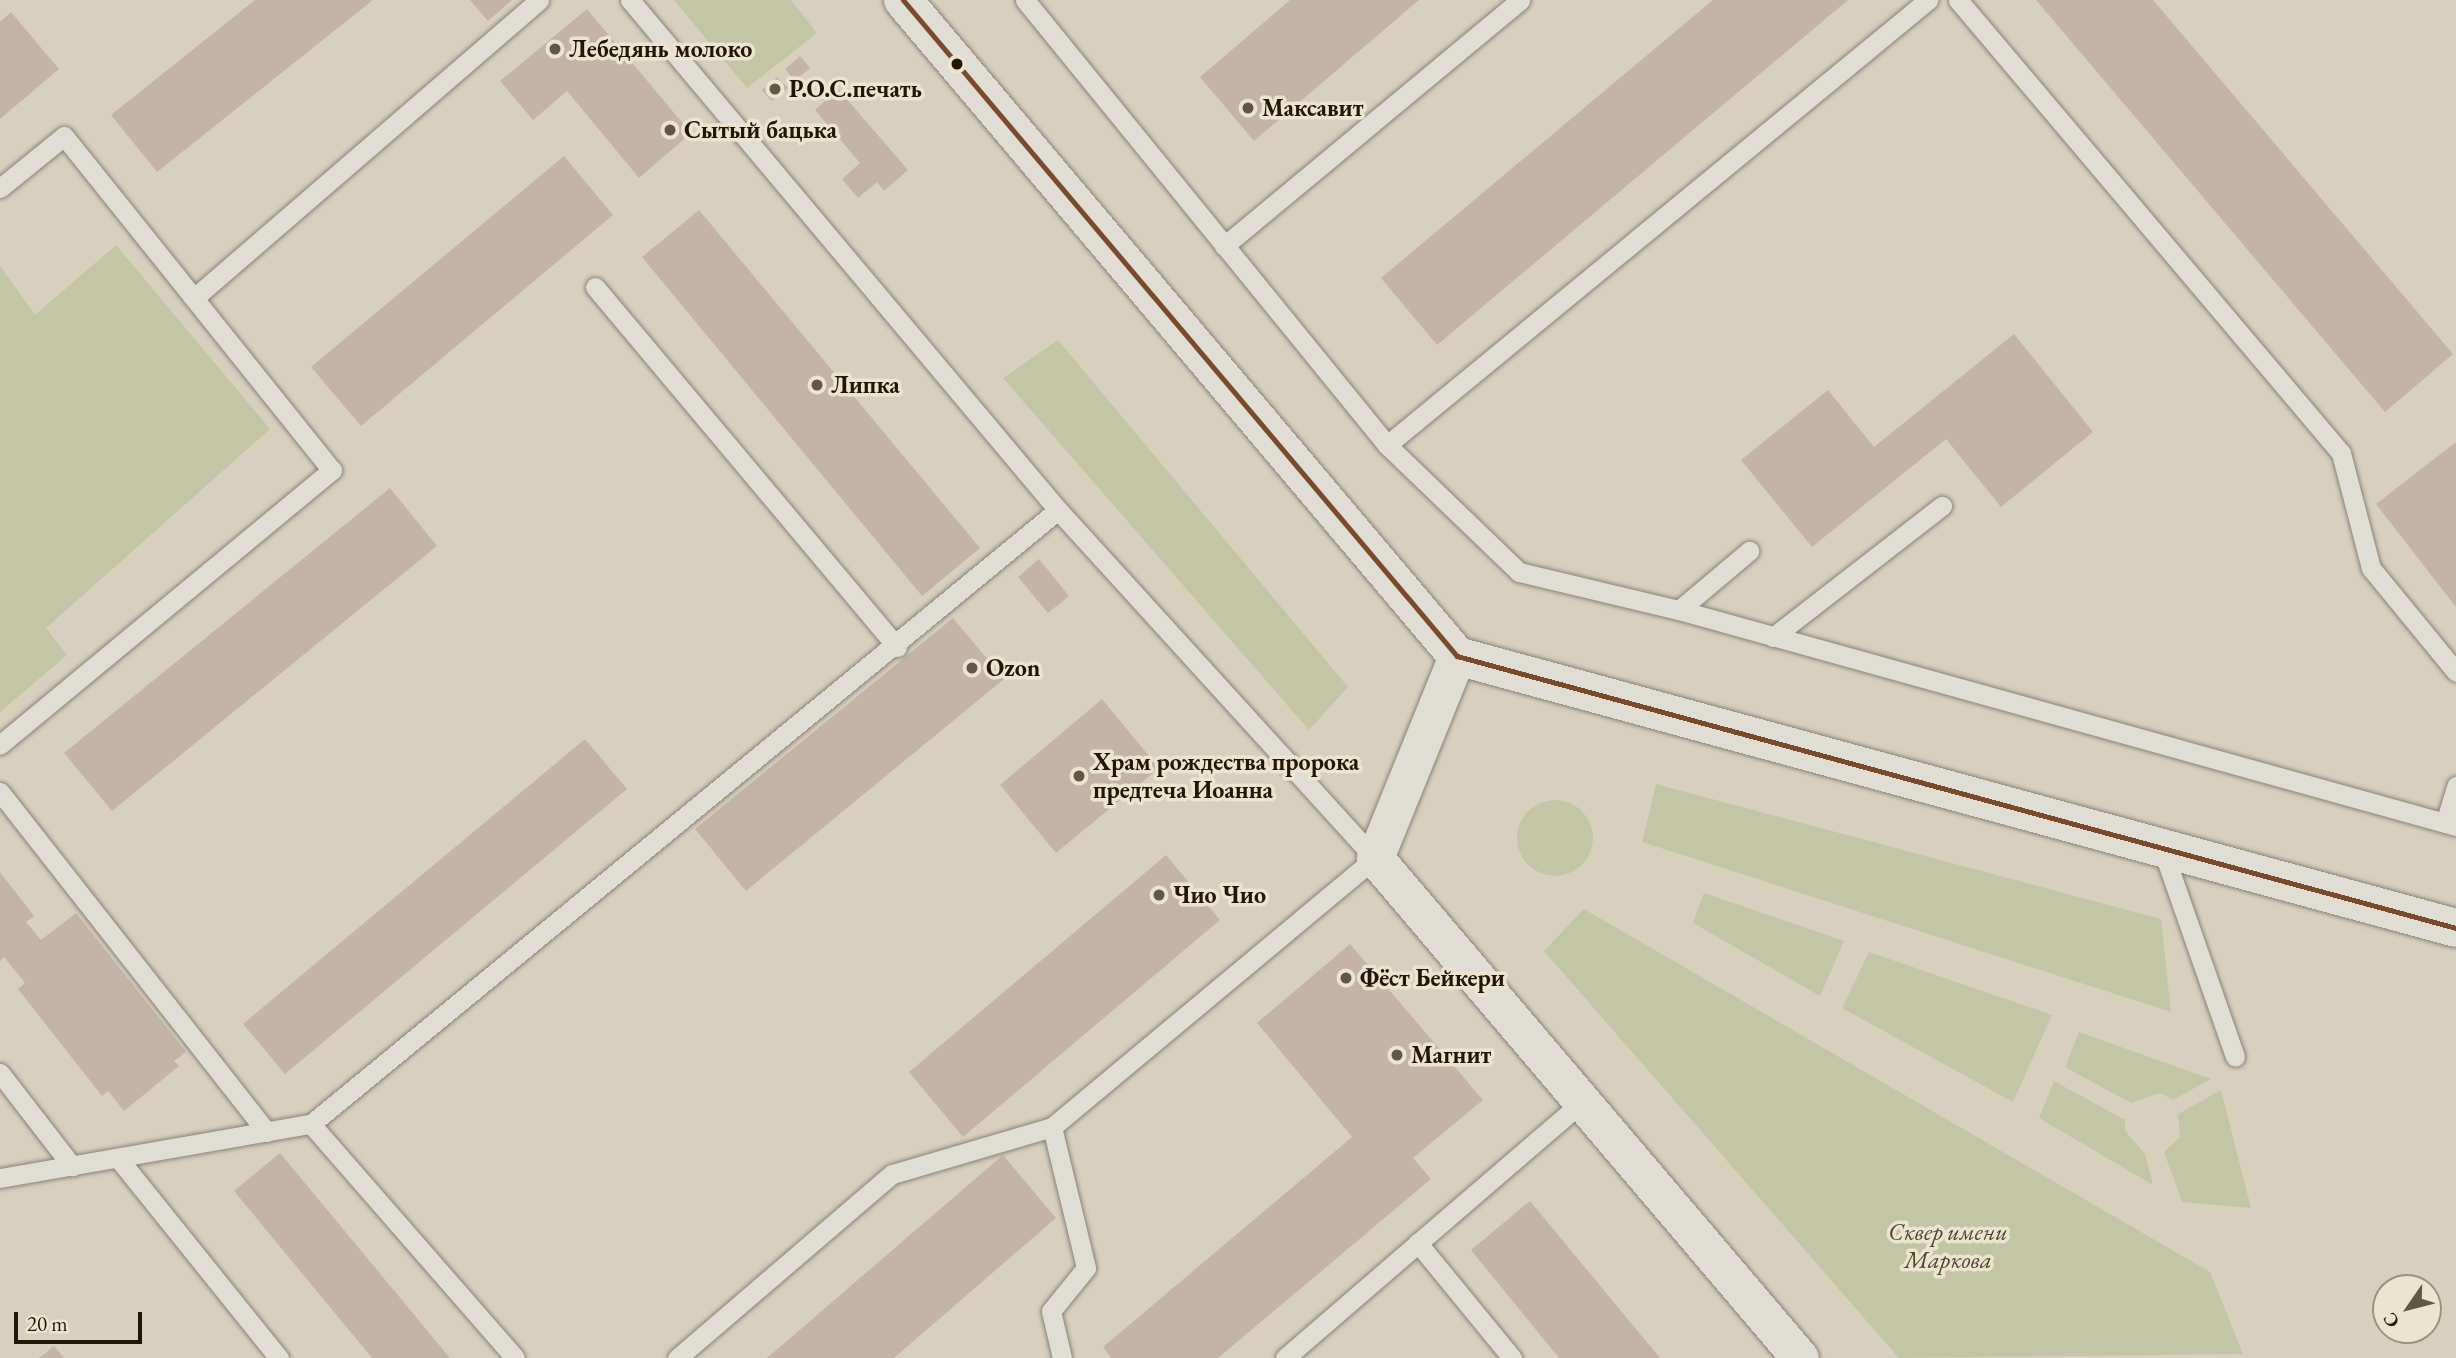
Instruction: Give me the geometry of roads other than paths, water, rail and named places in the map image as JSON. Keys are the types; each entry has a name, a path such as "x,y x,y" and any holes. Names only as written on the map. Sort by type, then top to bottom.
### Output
{"main road":[{"path":"902,0 1457,656 2456,928"}],"street":[{"path":"1457,656 1375,858 1800,1358"}],"lane":[{"path":"194,298 540,0"},
{"path":"630,0 1058,510 1375,858 1052,1127 892,1174 677,1358"},
{"path":"1026,0 1387,445 1519,572 1678,610 2451,825 2456,786"},
{"path":"1224,246 1520,0"},
{"path":"1387,445 1928,0"},
{"path":"1958,0 2341,453 2371,568 2456,672"},
{"path":"0,188 64,136 332,470 0,745"},
{"path":"595,287 897,647"},
{"path":"1773,637 1942,506"},
{"path":"0,1178 311,1124 897,647 1058,510"},
{"path":"1678,610 1749,551"},
{"path":"0,792 267,1132"},
{"path":"2162,848 2235,1057"},
{"path":"0,1073 72,1166"},
{"path":"1285,1358 1581,1103"},
{"path":"311,1124 515,1358"},
{"path":"1052,1127 1087,1268 1051,1311 1062,1358"},
{"path":"118,1158 279,1358"},
{"path":"1418,1243 1512,1358"}],"place":[{"name":"Лебедянь молоко","path":"555,49"},
{"name":"Р.О.С.печать","path":"775,89"},
{"name":"Максавит","path":"1248,108"},
{"name":"Сытый бацька","path":"670,130"},
{"name":"Липка","path":"817,385"},
{"name":"Ozon","path":"972,668"},
{"name":"Храм рождества пророка предтеча Иоанна","path":"1079,776"},
{"name":"Чио Чио","path":"1159,895"},
{"name":"Фёст Бейкери","path":"1346,978"},
{"name":"Магнит","path":"1397,1055"}],"park label":[{"name":"Сквер имени Маркова","path":"1948,1246"}]}
